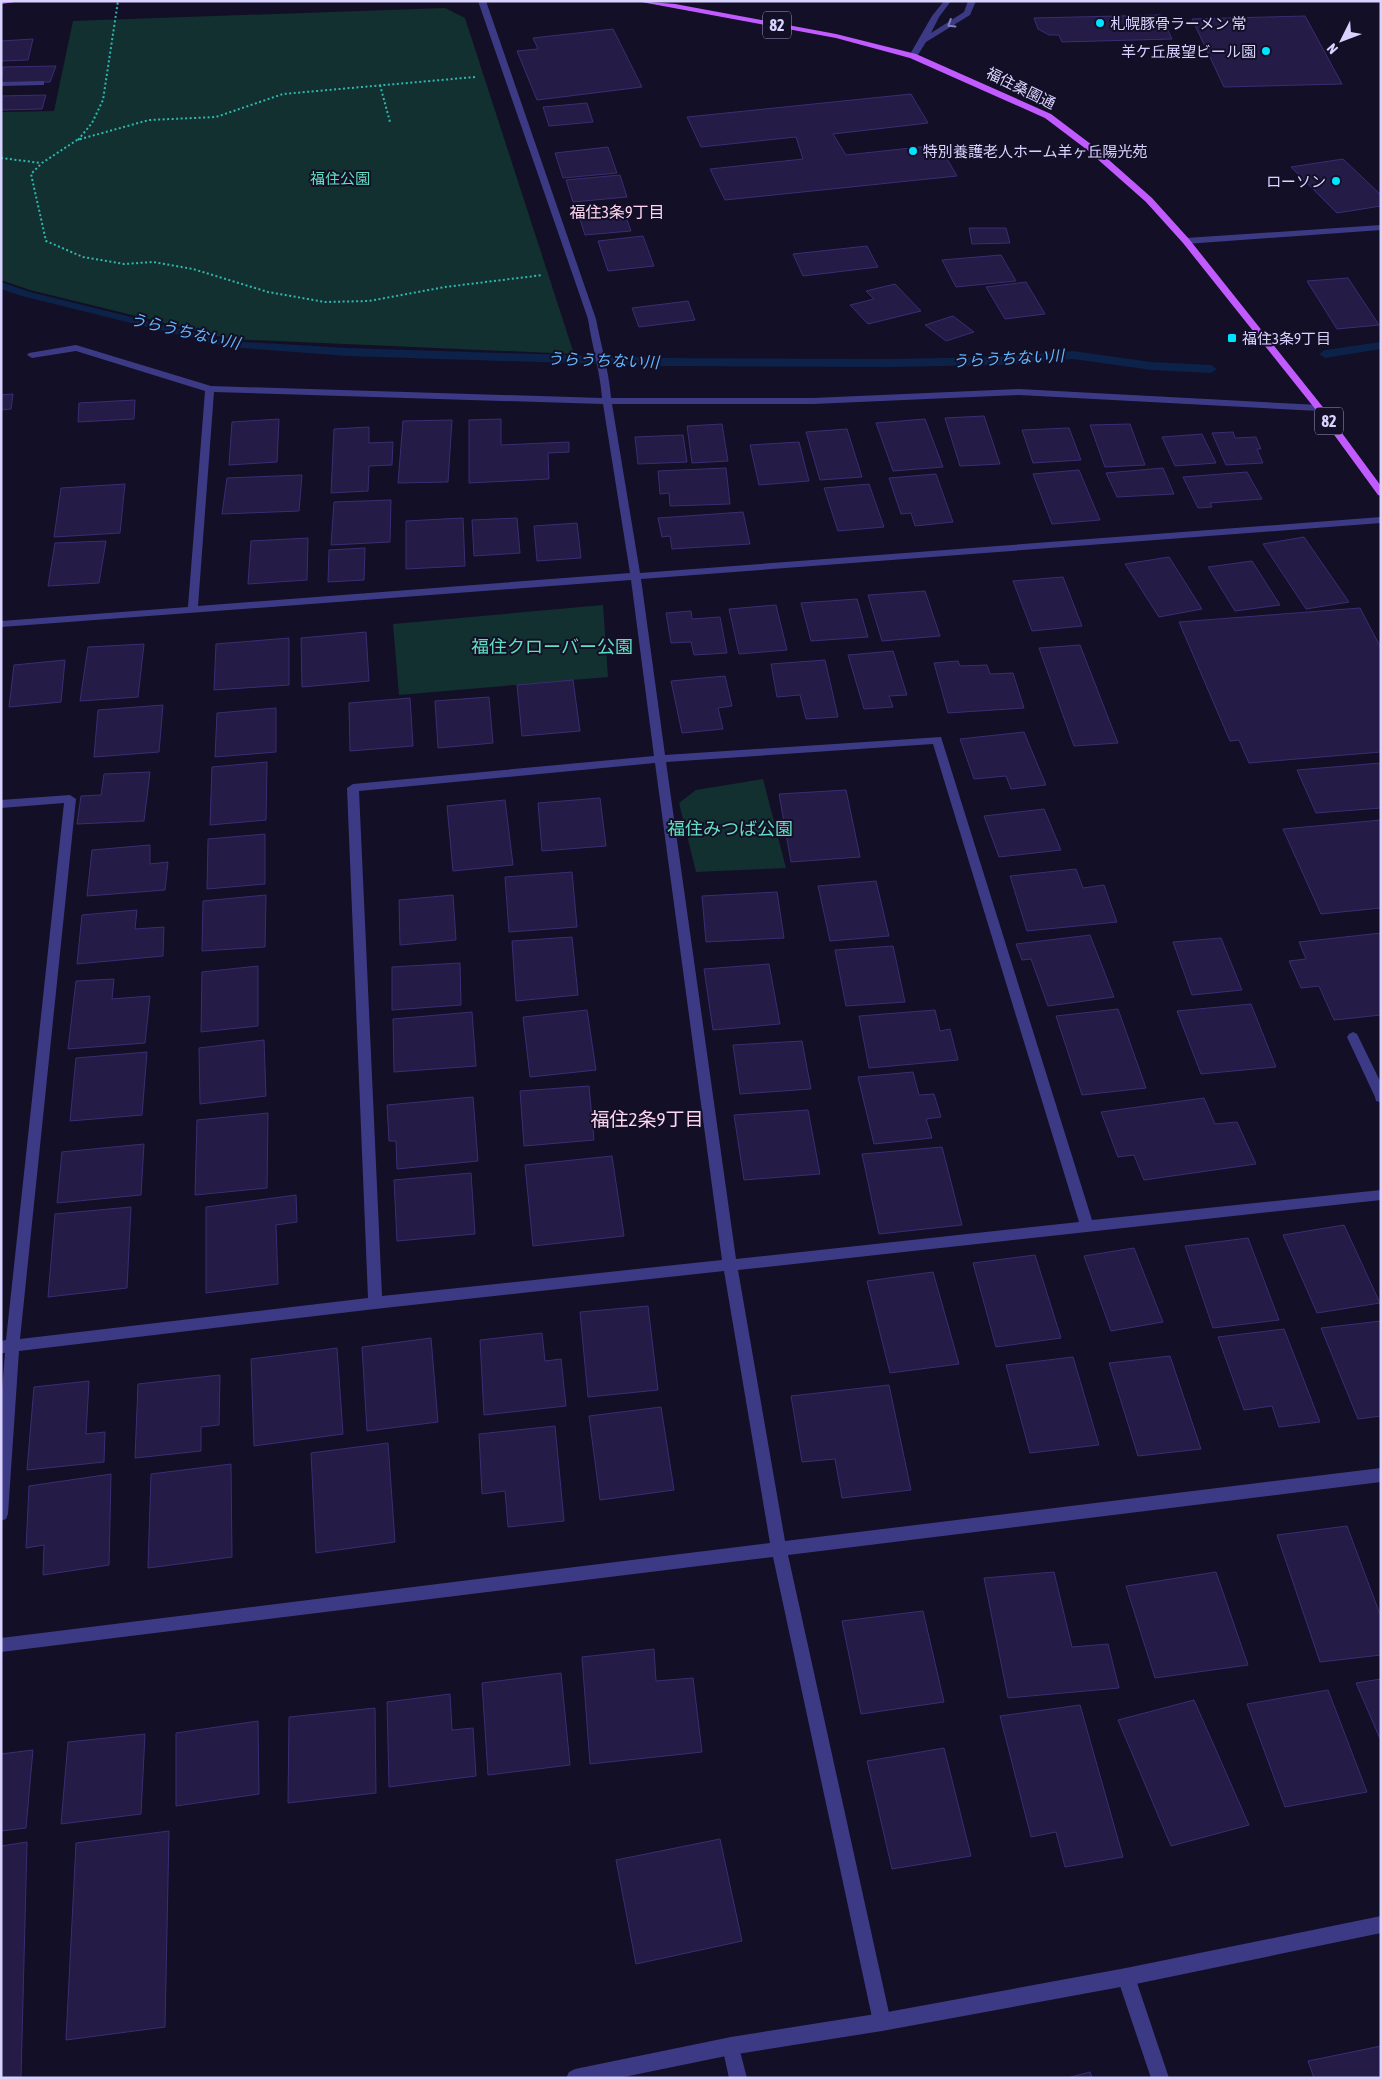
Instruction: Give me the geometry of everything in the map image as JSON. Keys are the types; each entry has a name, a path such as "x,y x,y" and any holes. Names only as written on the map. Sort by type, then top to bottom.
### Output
{"main road":[{"path":"1,2 18,1"},
{"name":"福住桑園通","path":"639,1 836,36 913,56 1048,116 1089,147 1149,200 1186,241 1319,408 1381,492"}],"street":[{"path":"482,1 592,319 604,372 661,759 730,1265 779,1550 882,2022"},
{"path":"913,56 924,41 936,16 948,1"},
{"path":"924,41 967,13 972,1"},
{"path":"1,84 41,83"},
{"path":"1186,241 1381,227"},
{"path":"32,356 76,348 210,388 607,400 813,401 1019,392 1319,408"},
{"path":"193,610 210,388"},
{"path":"1,624 1381,520"},
{"path":"374,1303 353,788 661,759 937,740 1087,1226"},
{"path":"1,804 70,799 7,1347 1,1514"},
{"path":"1353,1037 1381,1097"},
{"path":"7,1347 374,1303 1381,1195"},
{"path":"1,1644 1381,1475"},
{"path":"575,2078 731,2046 882,2022 1126,1977 1381,1924"},
{"path":"1126,1977 1160,2078"},
{"path":"731,2046 738,2078"}],"path":[{"path":"118,1 102,100 92,123 77,140 42,163 31,174 46,241 83,258 124,264 152,262 193,269 268,292 325,302 369,301 445,287 575,270"},
{"path":"77,140 149,120 216,116 282,94 507,74"},
{"path":"380,86 390,122"},
{"path":"1,158 42,163"}],"green space":[{"name":"福住公園","path":"445,8 465,18 574,354 230,339 30,290 1,280 1,112 54,111 73,21"},
{"name":"福住クローバー公園","path":"603,605 608,677 399,695 393,624"},
{"name":"福住みつば公園","path":"763,779 786,868 696,872 679,803 696,790"}],"building":[{"name":"札幌豚骨ラーメン 常","path":"1161,15 1172,39 1062,42 1059,35 1049,35 1038,29 1034,18"},
{"name":"羊ケ丘展望ビール園","path":"1305,16 1342,84 1224,87 1192,19"},
{"path":"613,29 642,87 537,100 517,51 538,49 533,38"},
{"path":"33,39 28,60 1,61 1,41"},
{"path":"56,66 50,82 1,83 3,67"},
{"name":"特別養護老人ホーム羊ヶ丘陽光苑","path":"911,94 928,123 833,134 846,155 939,145 957,176 725,200 710,169 803,159 796,137 701,147 687,117"},
{"path":"46,95 42,109 1,110 1,96"},
{"path":"587,103 593,122 549,126 543,107"},
{"path":"608,147 617,173 563,178 555,153"},
{"name":"ローソン","path":"1343,159 1381,195 1381,206 1337,213 1291,167"},
{"path":"620,175 627,197 573,202 566,180"},
{"path":"622,206 631,231 585,235 577,210"},
{"path":"969,228 1006,228 1010,243 972,244"},
{"path":"643,236 654,266 608,271 598,241"},
{"path":"867,246 878,267 803,276 793,254"},
{"path":"1001,255 1016,281 956,287 942,260"},
{"path":"1348,278 1379,325 1337,329 1307,281"},
{"path":"1026,282 1045,314 1005,319 986,287"},
{"path":"895,284 921,311 868,324 850,305 874,299 866,291"},
{"path":"688,301 695,320 639,327 632,308"},
{"path":"953,316 974,332 946,341 925,325"},
{"path":"13,394 11,409 1,410 1,395"},
{"path":"135,400 134,419 78,422 79,403"},
{"path":"984,416 1000,464 960,466 945,418"},
{"path":"279,419 277,462 229,465 232,422"},
{"path":"501,419 501,445 569,442 569,452 548,453 549,479 469,483 469,420"},
{"path":"925,419 943,467 893,471 876,423"},
{"path":"452,420 448,482 398,483 403,421"},
{"path":"722,424 728,461 692,463 687,426"},
{"path":"1130,424 1145,465 1105,467 1090,425"},
{"path":"369,427 369,443 393,442 392,465 369,466 368,491 331,493 334,429"},
{"path":"1069,428 1081,460 1033,463 1022,430"},
{"path":"847,429 862,477 820,480 806,432"},
{"path":"1233,432 1235,438 1256,437 1261,449 1257,449 1263,463 1226,465 1212,433"},
{"path":"1202,434 1216,463 1175,466 1162,437"},
{"path":"683,435 687,462 638,464 635,437"},
{"path":"799,442 809,481 759,485 750,445"},
{"path":"726,468 730,504 670,506 669,493 660,494 658,471"},
{"path":"1163,468 1174,494 1117,497 1106,473"},
{"path":"1079,470 1100,520 1052,524 1033,474"},
{"path":"1247,472 1262,499 1210,503 1212,507 1198,508 1183,477"},
{"path":"936,474 953,522 915,526 911,513 901,514 889,478"},
{"path":"302,475 299,511 222,514 227,478"},
{"path":"125,484 120,533 54,537 61,488"},
{"path":"869,484 884,527 838,531 824,488"},
{"path":"391,500 390,542 331,545 334,502"},
{"path":"743,512 750,544 672,549 670,536 662,537 658,518"},
{"path":"463,518 465,566 406,569 406,521"},
{"path":"517,518 520,553 474,556 472,520"},
{"path":"577,523 581,558 537,561 534,526"},
{"path":"1304,537 1349,602 1306,609 1263,544"},
{"path":"308,538 307,580 248,584 251,541"},
{"path":"106,541 99,583 48,586 55,543"},
{"path":"365,548 364,580 328,582 329,550"},
{"path":"1169,557 1202,609 1159,617 1125,564"},
{"path":"1252,561 1280,605 1235,611 1208,567"},
{"path":"1063,577 1082,626 1032,631 1013,581"},
{"path":"925,591 940,636 882,641 868,595"},
{"path":"857,599 868,637 811,641 801,603"},
{"path":"776,605 787,650 739,654 729,609"},
{"path":"1360,608 1381,648 1381,752 1249,763 1239,740 1230,741 1179,622"},
{"path":"691,611 692,619 720,617 727,653 694,655 691,642 671,643 666,613"},
{"path":"366,632 369,681 302,687 301,638"},
{"path":"289,638 289,685 214,690 216,644"},
{"path":"144,644 138,697 80,701 88,647"},
{"path":"1080,645 1118,743 1074,746 1039,648"},
{"path":"893,651 907,695 889,696 893,707 864,709 848,655"},
{"path":"65,660 61,702 9,707 14,665"},
{"path":"825,660 838,717 806,719 800,695 777,697 771,664"},
{"path":"958,661 960,666 987,665 990,674 1013,673 1024,708 948,713 934,663"},
{"path":"725,676 732,706 718,708 723,729 682,733 671,681"},
{"path":"573,680 580,731 522,736 517,685"},
{"path":"489,697 493,743 438,748 435,701"},
{"path":"410,698 413,746 350,751 349,703"},
{"path":"163,705 159,752 94,757 98,710"},
{"path":"276,708 276,752 215,757 217,713"},
{"path":"1024,732 1046,785 1011,789 1006,776 974,779 960,739"},
{"path":"267,762 266,820 210,825 212,767"},
{"path":"1381,763 1381,808 1316,813 1297,770"},
{"path":"150,772 144,821 77,824 81,796 101,795 104,774"},
{"path":"846,790 860,857 791,862 779,794"},
{"path":"600,798 606,846 542,851 538,803"},
{"path":"505,800 513,865 453,871 447,806"},
{"path":"1044,809 1061,850 999,857 984,816"},
{"path":"1381,820 1381,908 1321,914 1283,829"},
{"path":"265,834 265,884 207,889 208,839"},
{"path":"150,845 150,864 168,862 165,890 87,896 92,850"},
{"path":"1076,869 1083,888 1104,885 1117,922 1027,931 1010,876"},
{"path":"572,872 577,927 509,932 505,877"},
{"path":"876,881 889,936 830,941 818,886"},
{"path":"777,892 784,938 706,942 702,896"},
{"path":"266,895 265,947 202,951 203,901"},
{"path":"453,895 456,940 400,945 399,900"},
{"path":"137,910 135,929 164,927 163,956 77,964 82,915"},
{"path":"1381,933 1381,1015 1334,1020 1319,986 1301,988 1289,961 1306,959 1299,942"},
{"path":"1090,935 1114,997 1048,1006 1031,959 1022,960 1016,944"},
{"path":"572,937 578,995 516,1001 512,941"},
{"path":"1221,938 1242,990 1192,995 1173,942"},
{"path":"893,946 905,1002 846,1006 835,950"},
{"path":"460,963 461,1005 392,1010 392,967"},
{"path":"769,964 780,1024 713,1030 704,969"},
{"path":"258,966 258,1026 201,1032 202,972"},
{"path":"114,979 112,999 150,996 145,1043 68,1049 76,981"},
{"path":"1251,1004 1276,1067 1201,1074 1177,1011"},
{"path":"1118,1009 1146,1088 1082,1095 1056,1016"},
{"path":"587,1010 596,1070 530,1077 523,1017"},
{"path":"935,1010 940,1031 950,1029 958,1060 869,1068 859,1016"},
{"path":"472,1012 476,1066 394,1072 393,1019"},
{"path":"264,1040 266,1096 200,1104 199,1048"},
{"path":"802,1041 811,1089 740,1094 733,1045"},
{"path":"147,1052 142,1115 70,1121 76,1058"},
{"path":"913,1072 919,1095 934,1094 941,1117 926,1119 932,1138 874,1144 858,1077"},
{"path":"589,1086 594,1140 524,1146 520,1091"},
{"path":"473,1097 478,1161 397,1169 396,1141 389,1141 387,1105"},
{"path":"1204,1098 1215,1124 1237,1122 1256,1164 1144,1180 1134,1155 1118,1157 1101,1112"},
{"path":"808,1110 820,1174 744,1180 734,1115"},
{"path":"268,1113 267,1188 195,1195 197,1120"},
{"path":"144,1144 141,1195 57,1203 62,1152"},
{"path":"942,1147 962,1225 879,1234 862,1154"},
{"path":"612,1156 624,1236 533,1246 525,1165"},
{"path":"471,1173 475,1234 397,1241 394,1180"},
{"path":"296,1195 297,1222 276,1225 278,1284 206,1293 206,1207"},
{"path":"131,1207 127,1288 48,1297 55,1214"},
{"path":"1344,1225 1380,1303 1317,1313 1283,1235"},
{"path":"1248,1238 1279,1320 1213,1328 1185,1246"},
{"path":"1134,1248 1163,1322 1111,1331 1084,1256"},
{"path":"1035,1255 1061,1338 996,1347 973,1263"},
{"path":"933,1272 959,1364 890,1373 867,1281"},
{"path":"648,1306 658,1390 588,1397 580,1312"},
{"path":"1381,1321 1381,1416 1358,1419 1321,1328"},
{"path":"1284,1329 1320,1422 1279,1427 1272,1406 1244,1410 1218,1337"},
{"path":"542,1333 545,1361 561,1359 566,1406 484,1415 480,1340"},
{"path":"431,1338 438,1422 367,1431 362,1347"},
{"path":"337,1348 343,1434 254,1446 251,1359"},
{"path":"1170,1356 1201,1449 1138,1456 1109,1363"},
{"path":"1073,1357 1099,1445 1030,1453 1006,1365"},
{"path":"220,1375 219,1425 201,1427 201,1451 135,1458 138,1384"},
{"path":"89,1381 86,1434 105,1432 104,1462 27,1470 34,1387"},
{"path":"889,1385 911,1490 842,1498 835,1459 802,1462 791,1396"},
{"path":"661,1407 674,1490 600,1500 589,1416"},
{"path":"555,1426 564,1521 508,1527 505,1491 482,1494 479,1434"},
{"path":"388,1443 395,1542 316,1553 311,1453"},
{"path":"231,1464 232,1557 148,1568 151,1474"},
{"path":"111,1474 109,1565 43,1575 44,1545 26,1548 29,1486"},
{"path":"1347,1526 1381,1617 1381,1655 1320,1662 1277,1535"},
{"path":"1054,1572 1072,1647 1108,1644 1119,1688 1008,1698 984,1578"},
{"path":"1216,1572 1248,1665 1155,1678 1126,1586"},
{"path":"923,1611 944,1702 861,1714 842,1621"},
{"path":"654,1649 656,1681 693,1678 702,1752 590,1764 582,1657"},
{"path":"561,1673 570,1765 488,1775 482,1683"},
{"path":"1381,1679 1381,1741 1356,1683"},
{"path":"1328,1690 1367,1792 1285,1807 1247,1704"},
{"path":"450,1694 452,1730 473,1728 476,1776 389,1787 387,1702"},
{"path":"1194,1700 1249,1825 1171,1846 1118,1720"},
{"path":"1080,1705 1123,1857 1065,1867 1056,1832 1031,1837 1000,1716"},
{"path":"375,1708 376,1793 288,1803 289,1717"},
{"path":"258,1721 259,1794 176,1806 176,1733"},
{"path":"145,1734 141,1814 61,1824 68,1742"},
{"path":"944,1748 971,1856 892,1869 867,1761"},
{"path":"33,1750 26,1828 1,1831 1,1754"},
{"path":"169,1831 165,2027 66,2040 76,1843"},
{"path":"720,1839 742,1941 636,1964 616,1860"},
{"path":"27,1842 21,2078 1,2078 1,1846"},
{"path":"1381,2046 1381,2078 1314,2078 1308,2061"},
{"path":"1090,2072 1092,2078 1067,2078"}],"waterway":[{"name":"うらうちない川","path":"1,285 26,294 228,344 348,352 662,362 889,363 998,361 1073,355 1151,366 1211,369"},
{"name":"うらうちない川","path":"1325,354 1381,345"}],"place":[{"name":"札幌豚骨ラーメン 常","path":"1100,23"},
{"name":"羊ケ丘展望ビール園","path":"1266,51"},
{"name":"特別養護老人ホーム羊ヶ丘陽光苑","path":"913,151"},
{"name":"ローソン","path":"1336,181"},
{"name":"福住3条9丁目","path":"1232,338"}],"district":[{"name":"福住3条9丁目","path":"617,212"},
{"name":"福住2条9丁目","path":"647,1119"}]}
